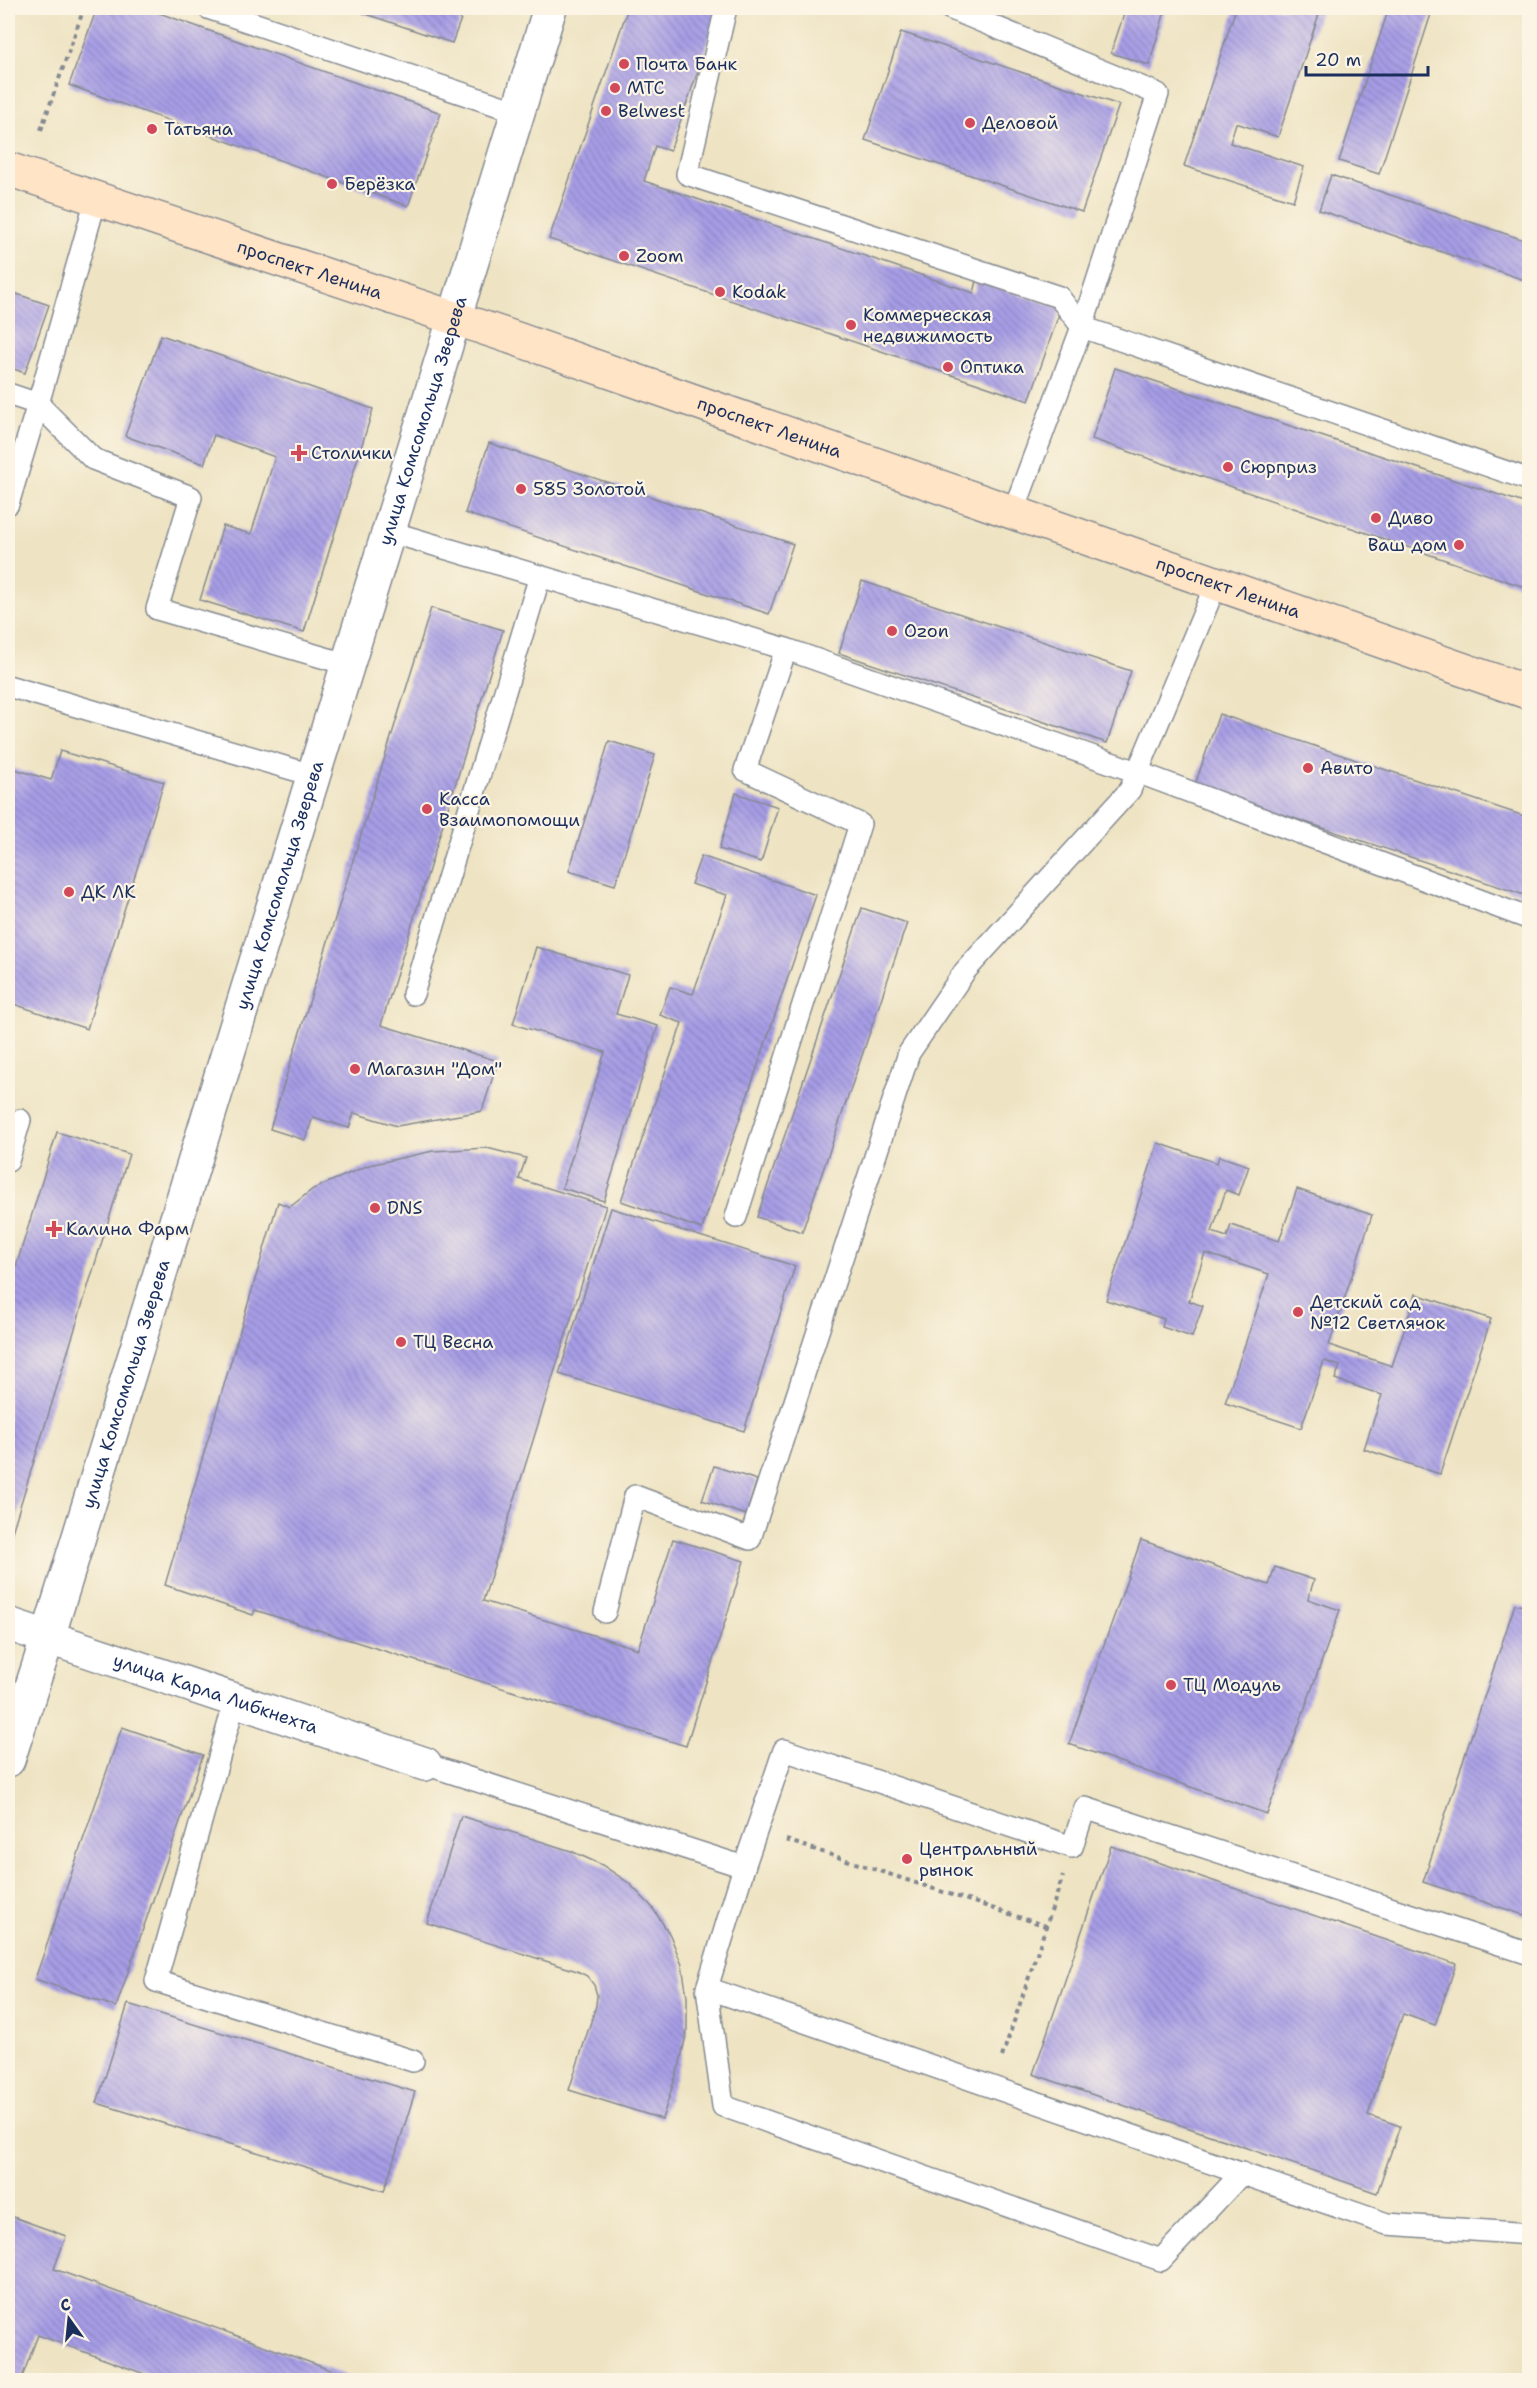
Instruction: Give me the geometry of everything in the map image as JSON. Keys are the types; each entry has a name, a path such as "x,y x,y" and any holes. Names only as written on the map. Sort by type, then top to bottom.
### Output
{"main road":[{"name":"проспект Ленина","path":"8,169 454,318 1530,693"}],"street":[{"name":"улица Комсомольца Зверева","path":"8,1760 48,1637 550,8"},
{"name":"улица Карла Либкнехта","path":"8,1624 425,1764"}],"lane":[{"path":"208,8 518,112"},
{"path":"726,8 687,174 1059,297 1082,327 1530,480"},
{"path":"949,8 1158,94 1082,327 1013,513"},
{"path":"8,504 96,199"},
{"path":"8,394 38,404 93,459 191,497 157,609 346,664"},
{"path":"387,531 786,649 1137,772 1530,919"},
{"path":"413,994 540,576"},
{"path":"605,1612 635,1496 750,1539 909,1053 965,971 1130,790 1216,584"},
{"path":"736,1217 860,824 745,770 786,649"},
{"path":"8,686 312,775"},
{"path":"8,1161 20,1120"},
{"path":"235,1701 156,1981 413,2061"},
{"path":"1242,2173 1161,2260 723,2106 707,1988 744,1867 784,1750 1072,1847 1085,1808 1530,1954"},
{"path":"425,1764 744,1867"},
{"path":"707,1988 1387,2223 1530,2234"}],"path":[{"path":"41,130 84,8"},
{"path":"8,1581 13,1583"},
{"path":"757,1830 1046,1926"},
{"path":"992,2087 1072,1847"}],"building":[{"path":"97,8 145,8 441,113 408,206 69,85"},
{"path":"365,8 465,8 452,43 363,13"},
{"path":"628,8 720,8 670,151 655,146 644,181 974,293 977,281 1061,308 1029,401 549,239"},
{"path":"1126,8 1166,8 1149,65 1111,53"},
{"path":"1236,8 1321,8 1278,137 1236,123 1230,143 1304,167 1293,201 1184,166"},
{"path":"1389,8 1433,8 1379,174 1339,161"},
{"path":"901,32 1119,105 1082,212 865,140"},
{"path":"1331,175 1530,242 1530,282 1319,210"},
{"path":"8,291 49,305 25,373 8,367"},
{"path":"161,335 373,409 304,632 200,600 223,526 251,534 275,457 214,435 204,464 125,436"},
{"path":"1115,368 1530,505 1530,589 1092,439"},
{"path":"489,443 793,544 769,614 465,513"},
{"path":"862,581 1131,671 1107,743 839,653"},
{"path":"431,608 503,630 381,1025 498,1061 482,1111 397,1126 354,1113 349,1128 313,1117 305,1140 270,1129"},
{"path":"1219,714 1530,818 1530,897 1195,785"},
{"path":"609,741 655,755 615,885 569,871"},
{"name":"ДК ЛК","path":"60,751 164,782 87,1029 8,1002 8,767 51,780"},
{"path":"736,793 778,807 761,862 719,849"},
{"path":"701,856 816,895 702,1229 621,1201 682,1023 660,1015 670,987 693,994 727,895 691,884"},
{"path":"862,908 907,923 802,1232 757,1217"},
{"path":"536,947 628,975 616,1014 658,1026 604,1201 562,1188 605,1052 513,1024"},
{"path":"57,1132 129,1154 8,1545 8,1293"},
{"name":"Детский сад №12 Светлячок","path":"1158,1143 1217,1163 1219,1156 1249,1166 1239,1195 1226,1190 1212,1232 1227,1237 1231,1225 1279,1241 1297,1189 1372,1215 1329,1345 1392,1366 1416,1294 1491,1319 1440,1474 1364,1449 1382,1395 1335,1379 1340,1366 1324,1361 1301,1428 1225,1403 1269,1274 1205,1253 1189,1301 1203,1306 1192,1337 1162,1327 1164,1319 1106,1300"},
{"name":"ТЦ Весна","path":"487,1148 526,1158 519,1179 606,1206 483,1601 638,1649 673,1539 744,1561 686,1746 255,1610 253,1615 165,1585 278,1202 290,1207 313,1189 369,1165 433,1151"},
{"path":"611,1208 795,1266 744,1431 559,1374"},
{"path":"714,1466 757,1480 746,1515 702,1500"},
{"path":"1141,1540 1269,1585 1275,1567 1314,1580 1308,1599 1340,1610 1267,1814 1069,1744"},
{"path":"1515,1604 1530,1608 1530,1917 1423,1882"},
{"path":"122,1727 203,1755 116,2007 35,1979"},
{"path":"461,1816 571,1851 602,1865 629,1883 652,1907 670,1935 682,1965 687,1997 687,2030 680,2063 662,2119 569,2090 596,2006 597,1995 594,1985 587,1976 427,1923"},
{"path":"1111,1846 1456,1964 1435,2025 1403,2014 1384,2067 1368,2115 1400,2126 1377,2193 1033,2074"},
{"path":"128,2004 415,2092 384,2191 97,2103"},
{"path":"8,2215 66,2236 54,2269 358,2380 161,2380 38,2335 21,2380 8,2380"}],"place":[{"name":"Почта Банк","path":"624,64"},
{"name":"МТС","path":"615,88"},
{"name":"Belwest","path":"606,111"},
{"name":"Деловой","path":"970,123"},
{"name":"Татьяна","path":"152,129"},
{"name":"Берёзка","path":"332,184"},
{"name":"Zoom","path":"624,256"},
{"name":"Kodak","path":"720,292"},
{"name":"Коммерческая недвижимость","path":"851,325"},
{"name":"Оптика","path":"948,367"},
{"name":"Столички","path":"299,453"},
{"name":"Сюрприз","path":"1228,467"},
{"name":"585 Золотой","path":"521,489"},
{"name":"Диво","path":"1376,518"},
{"name":"Ваш дом","path":"1459,545"},
{"name":"Ozon","path":"892,631"},
{"name":"Авито","path":"1308,768"},
{"name":"Касса Взаимопомощи","path":"427,809"},
{"name":"ДК ЛК","path":"69,892"},
{"name":"Магазин \"Дом\"","path":"355,1069"},
{"name":"DNS","path":"375,1208"},
{"name":"Калина Фарм","path":"54,1229"},
{"name":"Детский сад №12 Светлячок","path":"1298,1312"},
{"name":"ТЦ Весна","path":"401,1342"},
{"name":"ТЦ Модуль","path":"1171,1685"},
{"name":"Центральный рынок","path":"907,1859"}]}
